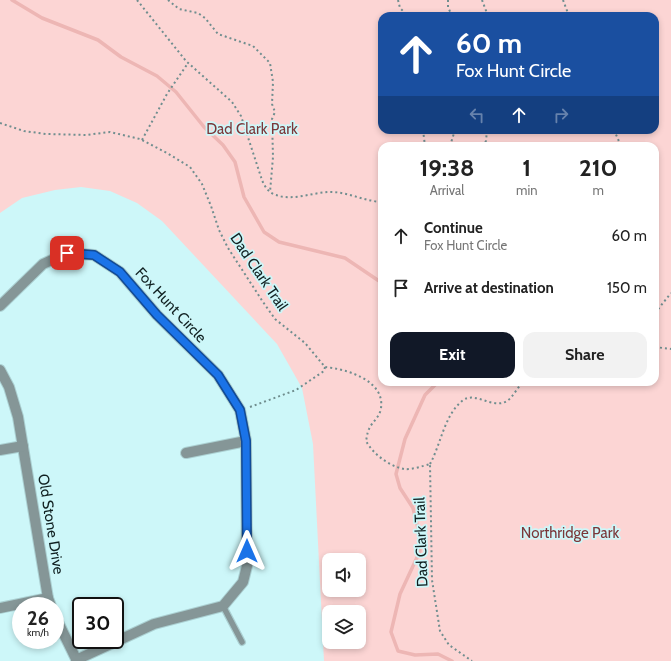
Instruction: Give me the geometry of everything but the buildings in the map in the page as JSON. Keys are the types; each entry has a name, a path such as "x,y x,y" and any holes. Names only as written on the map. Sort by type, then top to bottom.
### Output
{"street":[{"name":"Fox Hunt Circle","path":"0,306 43,264 67,253 94,255 120,272 157,315 218,375 240,410 246,441 247,566 244,582 223,606"},
{"name":"Old Stone Drive","path":"0,370 8,387 18,417 49,597"},
{"path":"186,453 246,441"},
{"path":"0,450 23,446"},
{"path":"64,634 77,660 154,624 223,606"},
{"path":"0,608 12,607"}],"lane":[{"path":"223,606 242,642"}],"path":[{"path":"137,0 172,46 188,63 232,102 238,111 249,136 264,184 270,192 276,196 305,196 328,192 344,193 368,201 378,202"},
{"path":"168,0 179,9 198,13 205,18 218,34 253,46 270,63 273,82 272,104 275,112 272,119 273,157 270,192"},
{"path":"398,0 400,8 404,12"},
{"path":"448,0 448,7 450,12"},
{"path":"482,0 486,12"},
{"path":"563,0 568,12"},
{"path":"142,140 167,94 188,63"},
{"name":"Dad Clark Trail","path":"0,123 24,130 46,134 86,135 110,132 142,140 190,167 202,184 212,206 219,230 228,248 263,302 276,319 305,343 325,367"},
{"path":"659,308 671,293"},
{"path":"659,348 671,349"},
{"path":"240,410 254,407 296,390 324,371 325,367 353,373 368,382 379,394 381,408 378,418 369,429 366,441 372,451 390,463 405,469 430,464 443,431 461,402 466,398 472,397 501,403 508,401 520,386"},
{"name":"Dad Clark Trail","path":"430,464 432,580 440,631 449,645 472,661"}],"green space":[{"name":"Dad Clark Park","path":"0,0 671,0 671,661 324,661 323,649 366,649 366,605 322,605 322,622 313,444 302,388 277,344 162,221 137,203 110,191 81,187 55,190 22,198 0,213"}],"waterway":[{"path":"12,0 42,18 98,40 121,57 157,76 176,92 204,127 223,145 235,162 244,197 264,232 279,242 345,258 378,280"},
{"path":"434,386 425,395 405,439 396,474 400,488 413,508 418,528 420,551 400,594 391,632 398,651 415,655 438,654 452,661"}],"route":[{"path":"67,253 94,255 120,272 157,315 218,375 240,410 246,441 247,551"}],"park label":[{"name":"Northridge Park","path":"570,533"}]}
